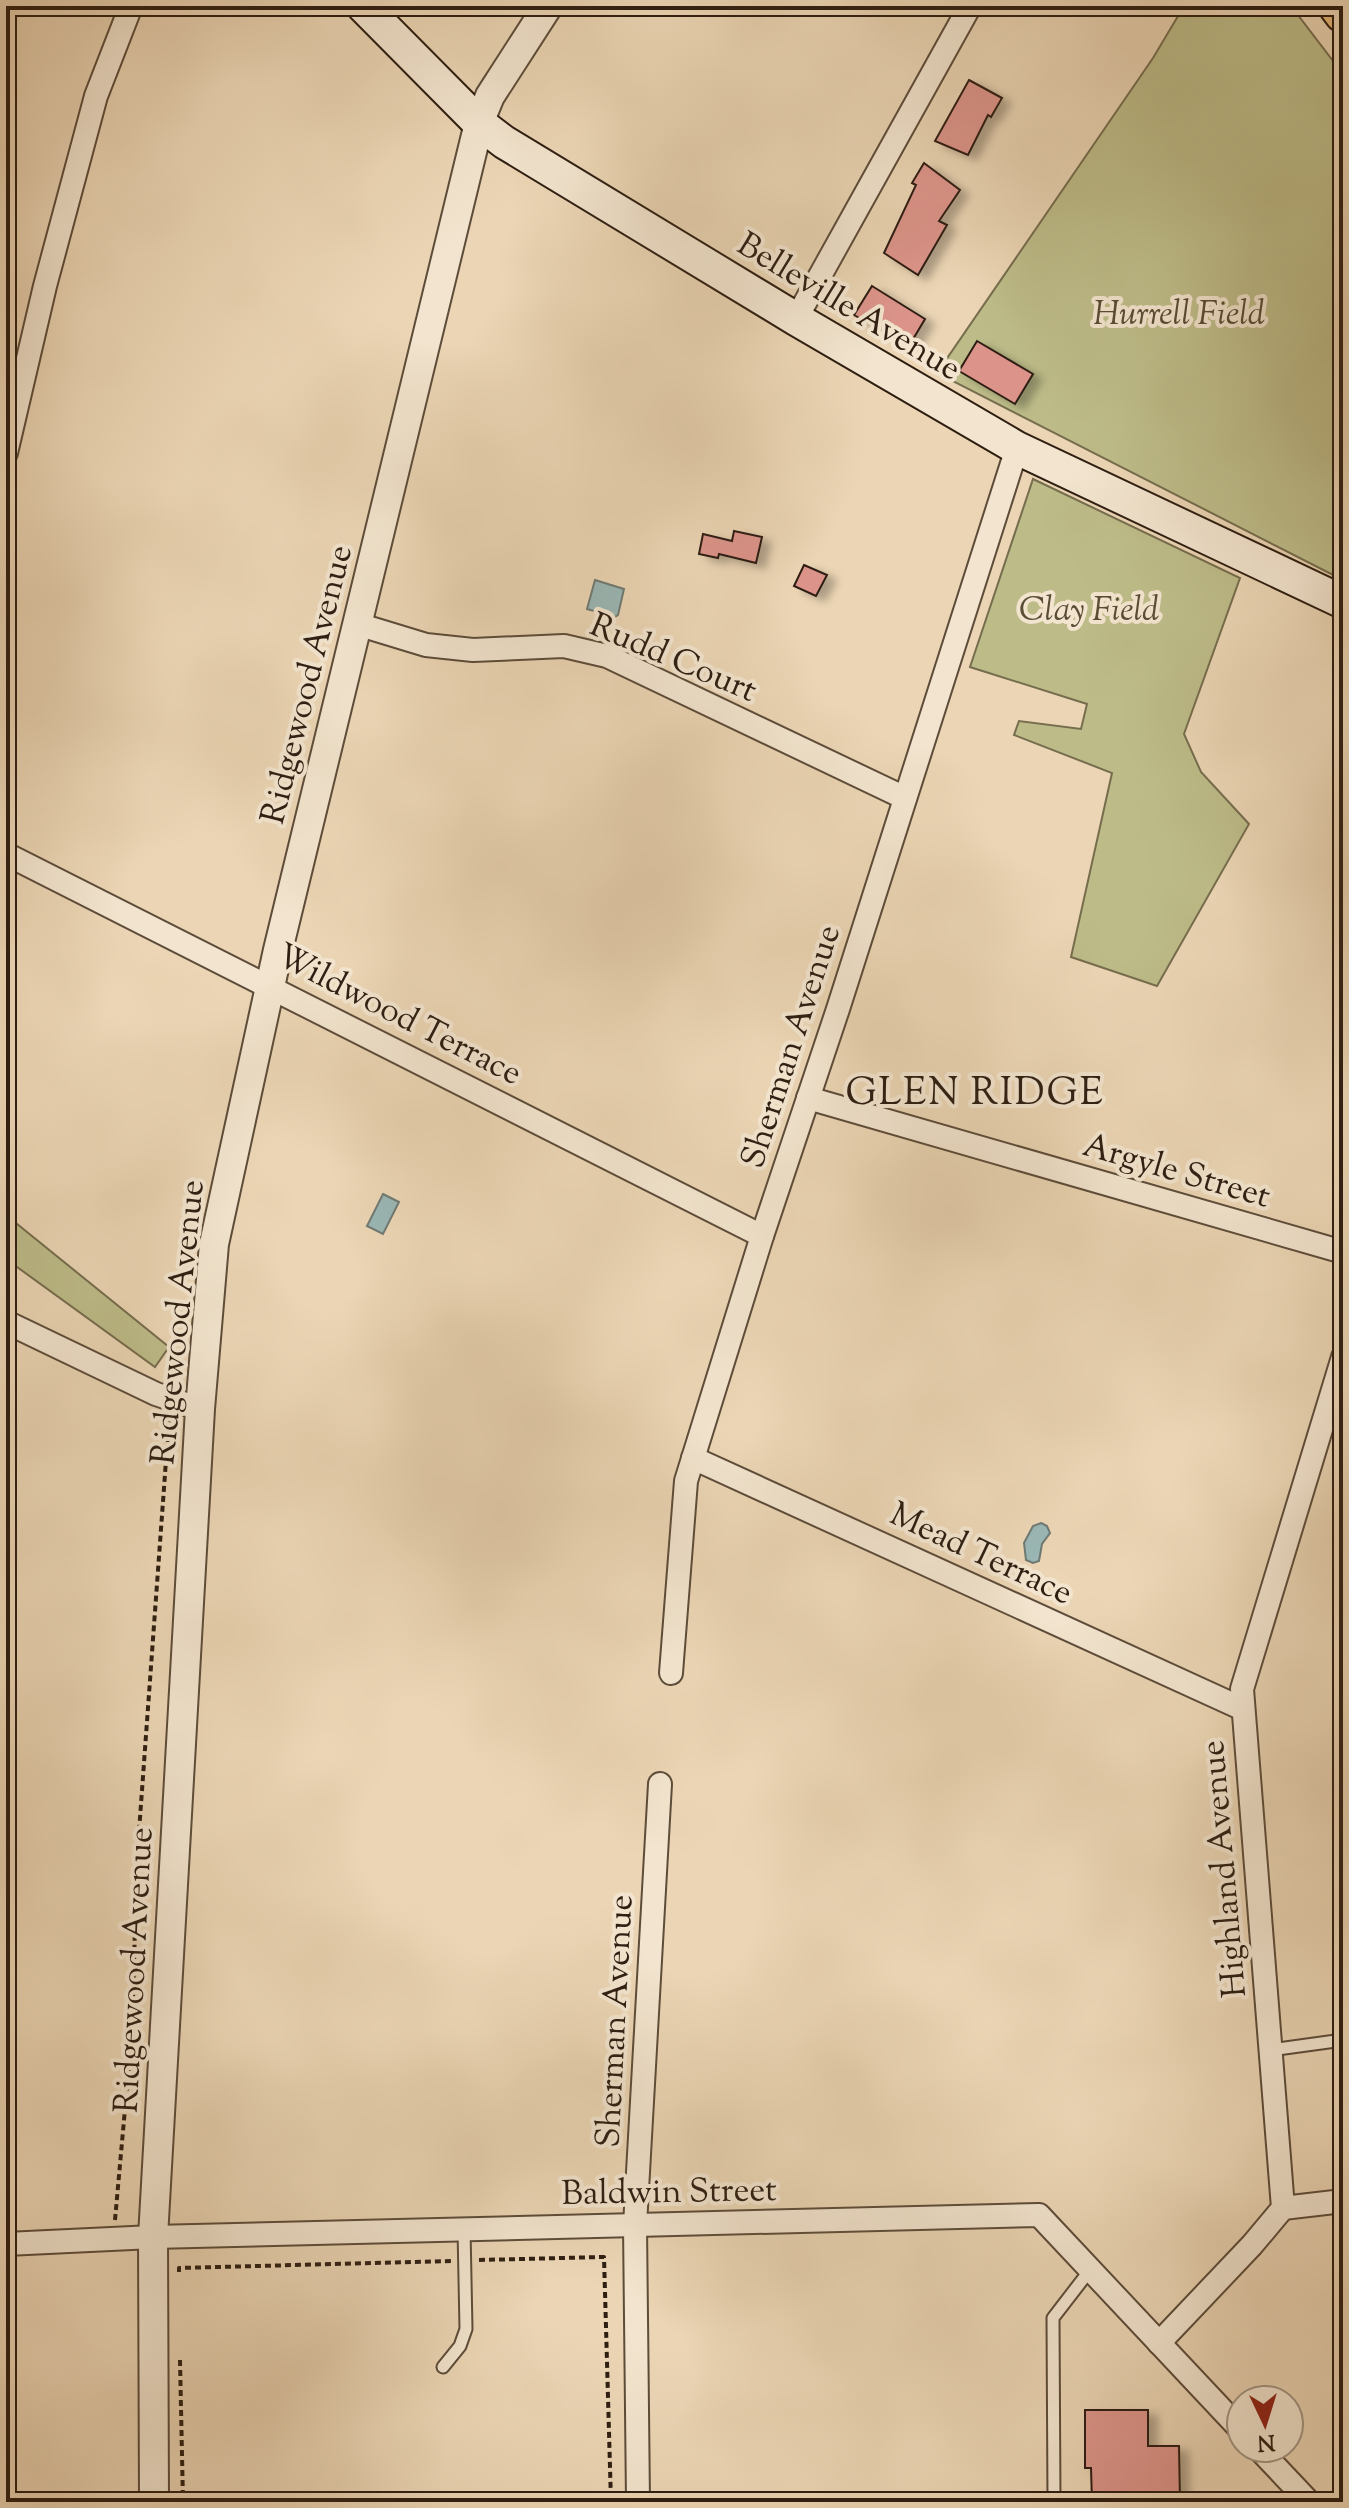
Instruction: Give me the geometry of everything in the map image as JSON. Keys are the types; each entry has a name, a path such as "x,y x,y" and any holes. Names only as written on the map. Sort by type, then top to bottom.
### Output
{"main road":[{"name":"Belleville Avenue","path":"363,6 479,123 504,142 796,319 1017,448 1343,602"},
{"path":"1337,6 1343,14"}],"street":[{"path":"6,453 45,286 96,96 131,6"},
{"name":"Ridgewood Avenue","path":"154,2502 153,2237 201,1399 210,1280 220,1210 270,985 479,123 490,96 548,6"},
{"path":"796,319 970,6"},
{"name":"Sherman Avenue","path":"671,1673 686,1481 1017,448"},
{"name":"Rudd Court","path":"357,624 426,645 473,650 564,646 607,656 905,798"},
{"name":"Wildwood Terrace","path":"6,854 762,1236"},
{"name":"Argyle Street","path":"808,1098 1343,1252"},
{"path":"6,1322 156,1394 201,1399"},
{"name":"Highland Avenue","path":"1283,2208 1242,1689 1343,1357"},
{"name":"Mead Terrace","path":"693,1458 1243,1709"},
{"name":"Sherman Avenue","path":"638,2502 635,2225 660,1784"},
{"path":"1159,2343 1283,2208 1343,2201"},
{"name":"Baldwin Street","path":"6,2244 153,2237 1039,2215 1225,2413"},
{"path":"1273,2464 1309,2502"}],"lane":[{"path":"1270,2050 1343,2040"},
{"path":"443,2367 460,2346 466,2329 464,2229"},
{"path":"1054,2502 1053,2318 1090,2270"}],"path":[{"path":"115,2221 132,2031 137,1859 169,1415"},
{"path":"179,2268 179,2284"},
{"path":"180,2359 183,2502"}],"green space":[{"name":"Hurrell Field","path":"1184,6 1291,6 1343,74 1343,580 937,373 1153,58"},
{"name":"Clay Field","path":"1033,479 1240,578 1184,734 1201,772 1249,824 1157,986 1071,957 1112,773 1014,735 1019,721 1081,729 1087,704 970,667"},
{"path":"6,1215 169,1347 155,1367 6,1259"}],"water":[{"path":"595,580 624,589 615,617 587,609"},
{"path":"383,1194 399,1202 383,1234 367,1226"},
{"path":"1041,1523 1047,1526 1050,1533 1042,1544 1039,1561 1033,1563 1026,1560 1024,1543 1033,1526"}],"building":[{"path":"969,80 1002,98 991,117 988,115 968,155 935,141"},
{"path":"924,163 960,190 939,221 947,225 918,275 884,253 916,185 912,183"},
{"path":"872,286 925,319 909,346 854,315"},
{"path":"977,341 1033,374 1015,404 959,371"},
{"path":"734,531 762,537 756,563 719,554 718,558 699,554 703,534 732,541"},
{"path":"804,565 827,575 816,596 794,586"},
{"path":"1085,2410 1148,2410 1148,2446 1179,2446 1180,2502 1092,2502 1091,2468 1085,2468"}],"district":[{"name":"GLEN RIDGE","path":"975,1091"}]}
